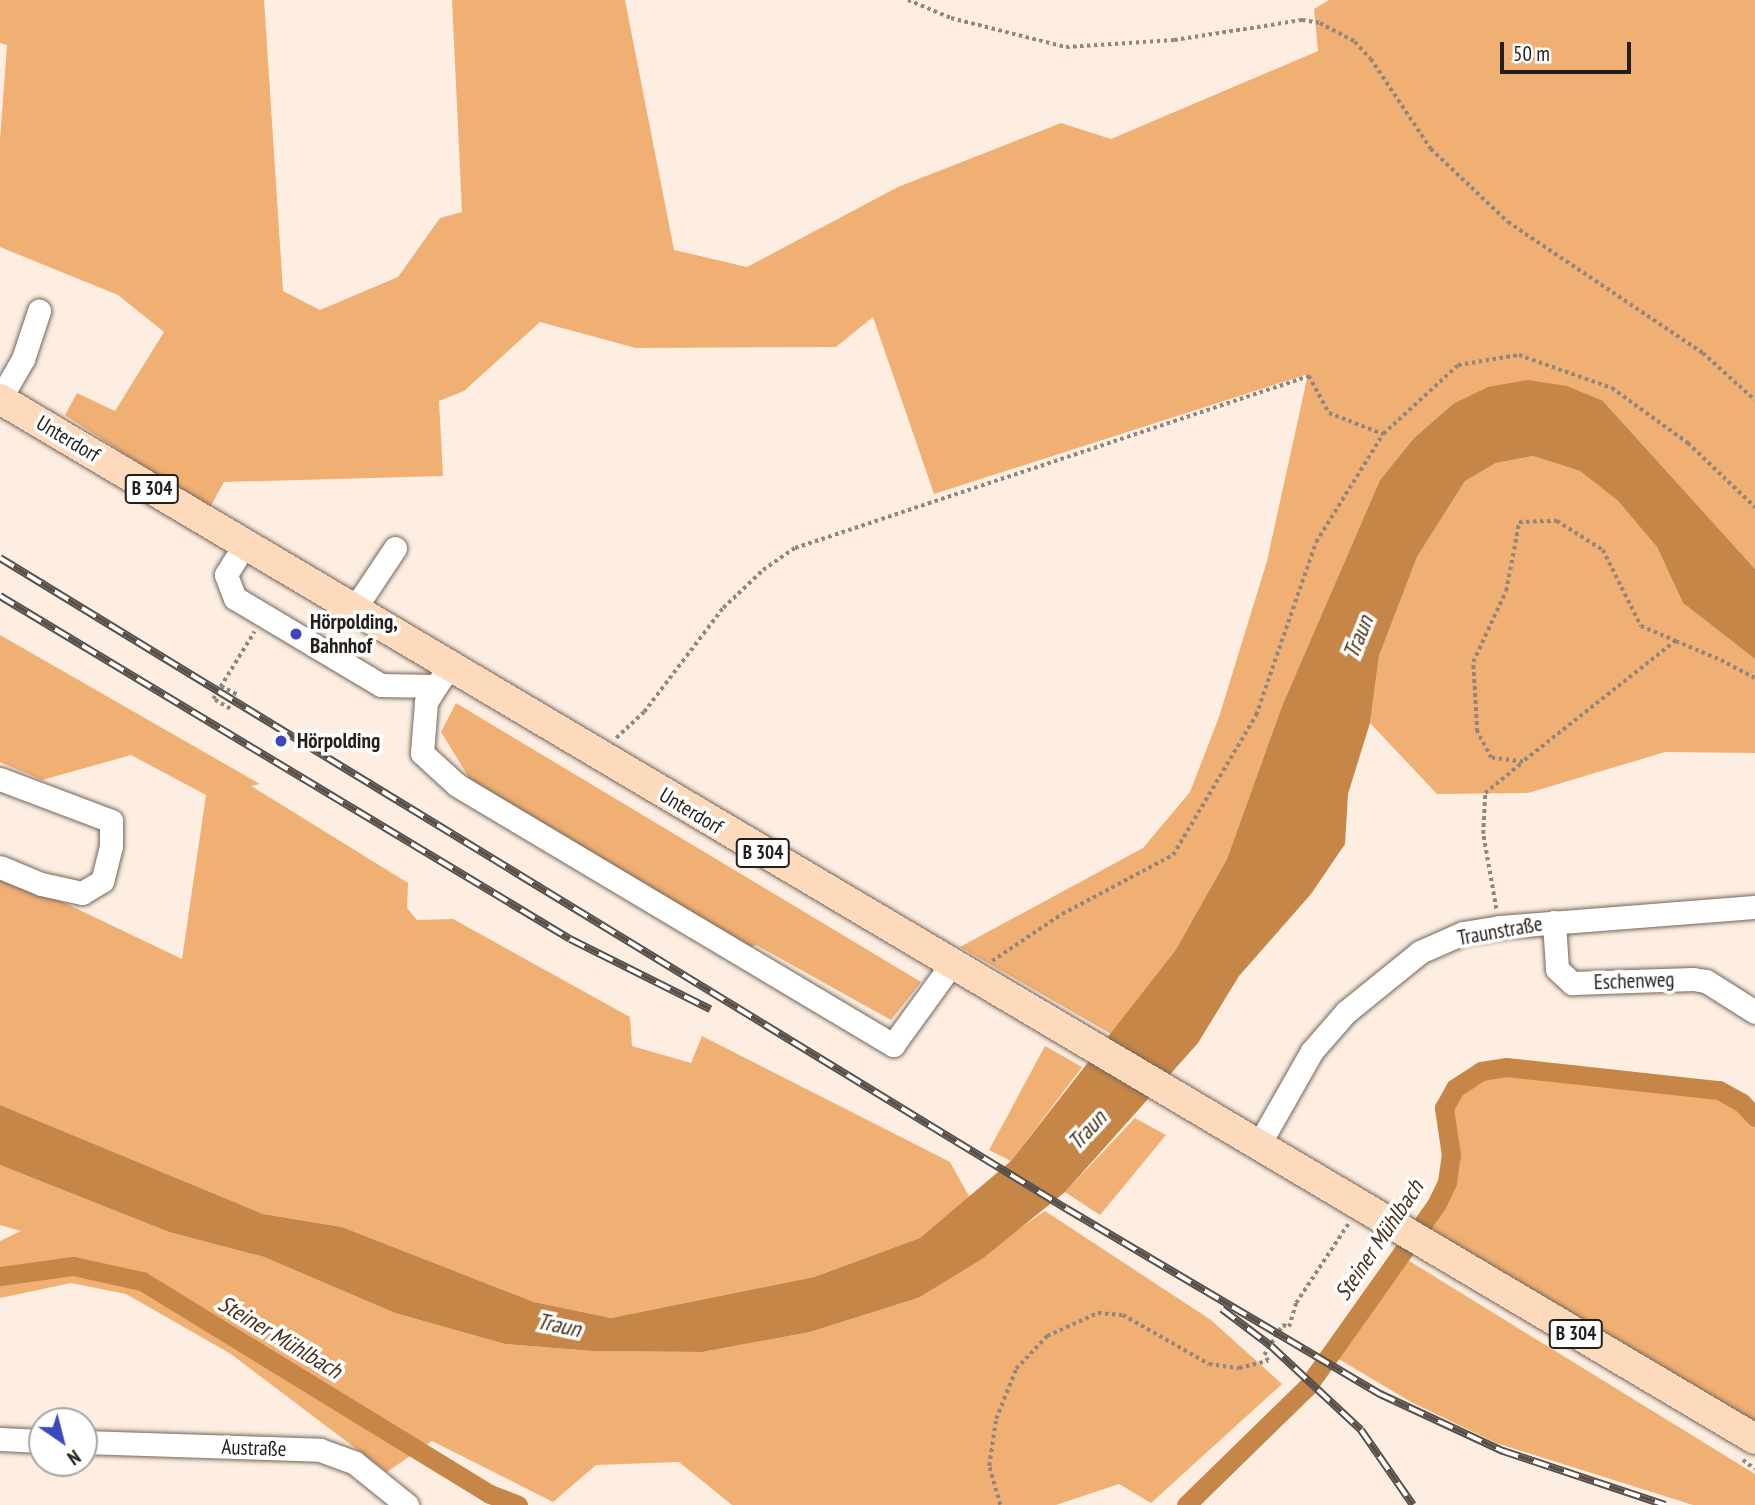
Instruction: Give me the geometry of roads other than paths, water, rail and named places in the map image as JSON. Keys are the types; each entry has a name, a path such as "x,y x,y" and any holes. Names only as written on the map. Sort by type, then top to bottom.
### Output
{"main road":[{"name":"Unterdorf","path":"0,399 355,608 443,677 599,756 1258,1146"},
{"name":"B 304","path":"1258,1146 1755,1439"}],"street":[{"path":"0,399 23,359 39,311"},
{"name":"Unterdorf","path":"245,544 226,575 235,598 381,685 443,677"},
{"path":"355,608 396,548"},
{"path":"443,677 426,702 422,753 457,785 894,1045 960,970"},
{"path":"0,779 111,821 111,846 102,881 82,893 41,884 0,867"},
{"name":"Traunstraße","path":"1258,1146 1299,1073 1338,1021 1380,982 1431,948 1463,933 1499,927 1755,907"},
{"name":"Eschenweg","path":"1554,922 1557,970 1572,984 1693,979 1706,981 1755,1012"},
{"path":"0,1439 28,1440"},
{"name":"Austraße","path":"98,1442 320,1450 355,1463 407,1505"}],"water":[{"name":"Traun","path":"1528,380 1567,386 1603,401 1755,569 1755,659 1683,603 1657,547 1618,501 1580,471 1533,456 1496,463 1465,481 1417,557 1379,656 1370,723 1348,794 1345,844 1311,894 1239,976 1198,1043 1065,1192 982,1259 918,1298 810,1332 702,1352 592,1351 505,1344 395,1313 264,1257 169,1232 0,1165 0,1105 263,1214 342,1227 534,1302 611,1318 814,1277 920,1238 1011,1161 1175,951 1227,859 1282,706 1380,480 1414,438 1453,404 1488,387"}],"waterway":[{"name":"Steiner Mühlbach","path":"1186,1505 1307,1387 1436,1205 1447,1182 1451,1155 1444,1108 1455,1088 1481,1071 1506,1067 1719,1090 1742,1103 1755,1117"},
{"name":"Steiner Mühlbach","path":"0,1276 73,1266 142,1281 490,1494 518,1505"}],"railway":[{"path":"0,558 1067,1209 1380,1394 1503,1451 1665,1505"},
{"path":"0,596 570,939 710,1009"},
{"path":"1222,1309 1271,1346 1361,1430 1413,1505"}],"place":[{"name":"Hörpolding, Bahnhof","path":"296,634"},
{"name":"Hörpolding","path":"281,741"}]}
